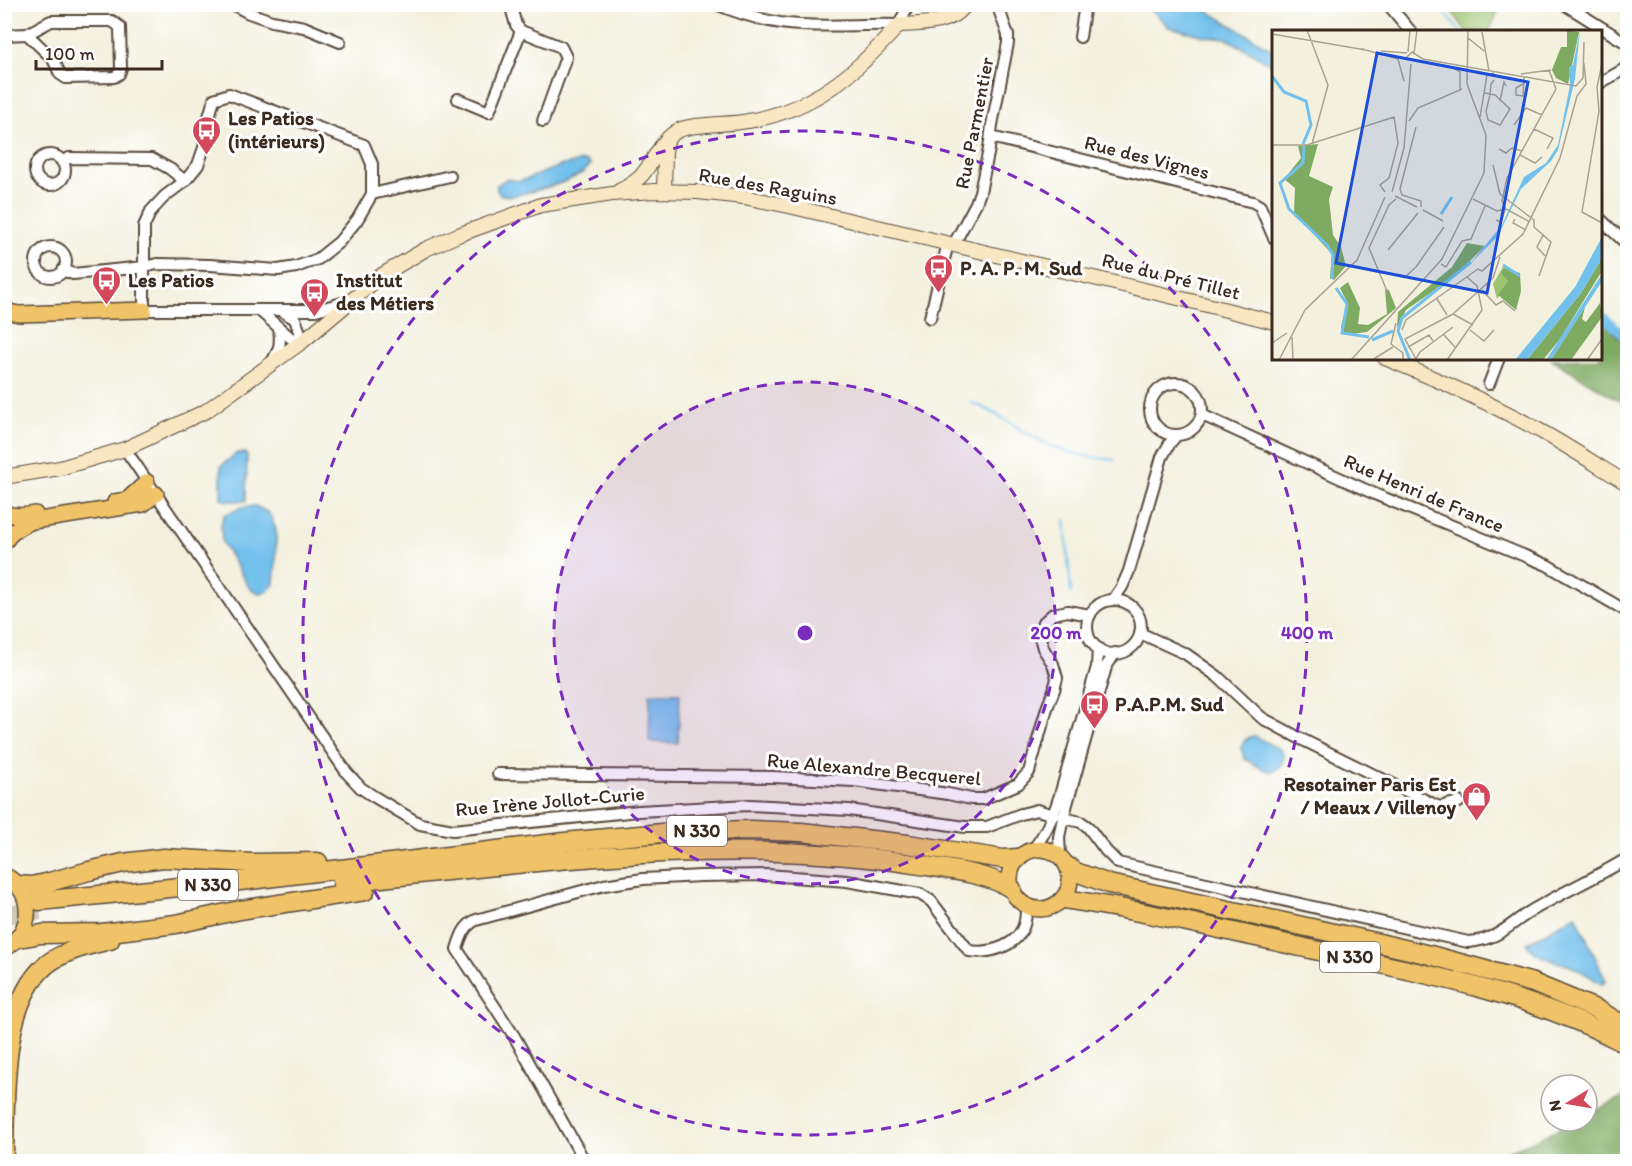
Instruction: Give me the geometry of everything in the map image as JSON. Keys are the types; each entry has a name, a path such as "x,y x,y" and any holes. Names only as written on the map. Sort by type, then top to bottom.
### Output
{"highway":[{"name":"N 330","path":"1012,889 975,875 942,868 848,856 790,852 691,851 596,857 39,906 586,840 672,832 751,830 801,832 908,844 1003,859 1025,854"},
{"path":"8,877 31,886 123,863 164,858 252,863 340,861 377,865"},
{"name":"N 330","path":"1065,861 1076,872 1109,884 1362,939 1533,983 1598,1010 1628,1028"},
{"path":"4,1153 10,1035 18,1003 33,978 48,963 79,948 176,924 240,910 426,882 462,870"},
{"name":"N 330","path":"1064,899 1147,913 1480,988 1549,1010 1628,1045"},
{"path":"9,949 41,934 101,933 176,924"}],"main road":[{"path":"4,311 19,314 144,310"},
{"path":"4,513 20,516 127,500 151,488"},
{"path":"4,543 15,530 33,521 143,504 151,488"},
{"name":"N 330","path":"1025,854 1042,848 1052,850 1065,861"},
{"path":"1012,889 1010,873 1025,854"},
{"path":"1064,899 1071,884 1065,861"},
{"path":"8,877 24,895 28,917 25,928 9,949"},
{"name":"N 330","path":"1012,889 1015,896 1026,906 1036,909 1046,909 1064,899"}],"street":[{"path":"232,4 249,13 272,21 304,27 340,42"},
{"path":"510,4 516,25 521,31 561,47 566,57 543,121"},
{"path":"716,4 744,15 799,25 930,24 959,13 967,4"},
{"path":"612,194 632,185 642,175 664,143 679,130 748,121 779,114 808,102 837,84 878,49 899,25 909,4"},
{"name":"Rue Parmentier","path":"930,318 951,243 976,203 980,192 1008,43 1008,35 997,4"},
{"path":"1080,38 1085,4"},
{"path":"1388,4 1409,30"},
{"path":"1564,4 1626,40"},
{"path":"4,35 27,34 51,21 112,21 120,27 121,68 114,77 66,78 60,74 53,59 27,34"},
{"path":"458,99 489,112 521,31"},
{"path":"1602,82 1628,67"},
{"path":"63,270 73,274 144,267 157,264 278,270 296,267 318,259 339,242 357,220 372,194 372,164 364,146 229,94 213,99 207,139 198,165 185,181 165,196 151,211 144,226 144,267 144,310 316,310 350,301"},
{"name":"Rue des Vignes","path":"991,137 1253,202 1260,206 1272,233"},
{"path":"659,191 652,176 664,143"},
{"path":"62,162 69,158 152,159 185,181"},
{"path":"372,194 450,176"},
{"path":"436,179 438,191"},
{"name":"Rue des Raguins","path":"6,477 60,468 125,449 206,411 303,341 382,275 426,249 541,205 612,194 659,191 698,192 789,206 951,243"},
{"path":"1602,221 1628,245"},
{"name":"Rue du Pré Tillet","path":"951,243 1272,322"},
{"path":"260,311 292,339 303,341"},
{"path":"282,311 295,319 303,341"},
{"path":"271,364 279,350 279,328"},
{"path":"1390,360 1515,417 1628,484"},
{"path":"1489,384 1498,360"},
{"path":"1170,383 1187,385 1195,390 1200,398 1202,415 1192,429 1177,435 1169,434 1162,431 1152,418 1151,401 1155,393 1170,383"},
{"name":"Rue Henri de France","path":"1202,415 1377,495 1547,565 1628,612"},
{"path":"1162,431 1162,457"},
{"path":"1113,600 1129,571 1162,457 1177,435"},
{"name":"Rue Irène Jollot-Curie","path":"125,449 347,773 361,788 420,824 453,830 639,811 748,805 849,810 964,827 987,827 1036,810 1058,816"},
{"path":"1129,571 1128,588 1132,607 1140,619 1140,633 1137,641 1124,652 1115,653 1098,648 1088,633 1090,615 1099,605 1113,600 1132,607"},
{"name":"Rue Alexandre Becquerel","path":"498,774 774,777 854,781 983,799 1018,784 1029,772 1057,678 1039,634 1043,623 1053,614 1068,611 1090,615"},
{"path":"1140,633 1186,654 1217,676 1262,718 1301,739 1439,807 1459,802"},
{"path":"1065,861 1059,837 1060,795 1097,667 1098,648"},
{"path":"1025,854 1038,843 1058,816 1106,667 1115,653"},
{"path":"1058,816 1081,822 1088,827 1118,863 1468,942 1482,941 1498,935 1530,911 1628,858"},
{"path":"585,1161 514,1036 458,949 462,934 468,924 604,885 643,879 767,875 847,881 920,894 931,901 969,951 981,953 997,950 1010,943 1025,923 1026,906"}],"green space":[{"path":"1447,5 1501,5 1490,30 1465,30"},
{"path":"1602,319 1627,346 1627,406 1553,360 1602,360"},
{"path":"1627,1095 1627,1161 1494,1161 1503,1153 1549,1133 1599,1133 1599,1109"}],"water":[{"path":"1145,5 1199,5 1272,49 1272,64 1226,38 1205,36 1169,27"},
{"path":"583,161 590,165 585,171 566,181 511,196 501,195 497,190 497,185 506,179 519,181 560,166"},
{"path":"237,453 245,453 247,456 246,501 227,501 221,499 221,466"},
{"path":"255,506 269,513 276,530 274,584 267,592 259,593 250,589 222,542 221,525 224,515 243,507"},
{"path":"650,693 680,693 678,743 649,742"},
{"path":"1254,736 1281,750 1284,757 1277,769 1268,771 1245,759 1241,748 1249,737"},
{"path":"1576,915 1606,981 1602,984 1576,969 1540,956 1527,943"}],"waterway":[{"path":"1438,4 1458,30"},
{"path":"1602,316 1628,338"},
{"path":"970,402 1060,449 1083,456 1115,460"},
{"path":"1065,520 1071,593"}],"tunnel":[{"path":"4,915 40,911"}],"place":[{"name":"Les Patios (intérieurs)","path":"207,156"},
{"name":"P. A. P. M. Sud","path":"939,294"},
{"name":"Les Patios","path":"107,306"},
{"name":"Institut des Métiers","path":"315,318"},
{"name":"P.A.P.M. Sud","path":"1094,730"},
{"name":"Resotainer Paris Est / Meaux / Villenoy","path":"1477,822"}]}
